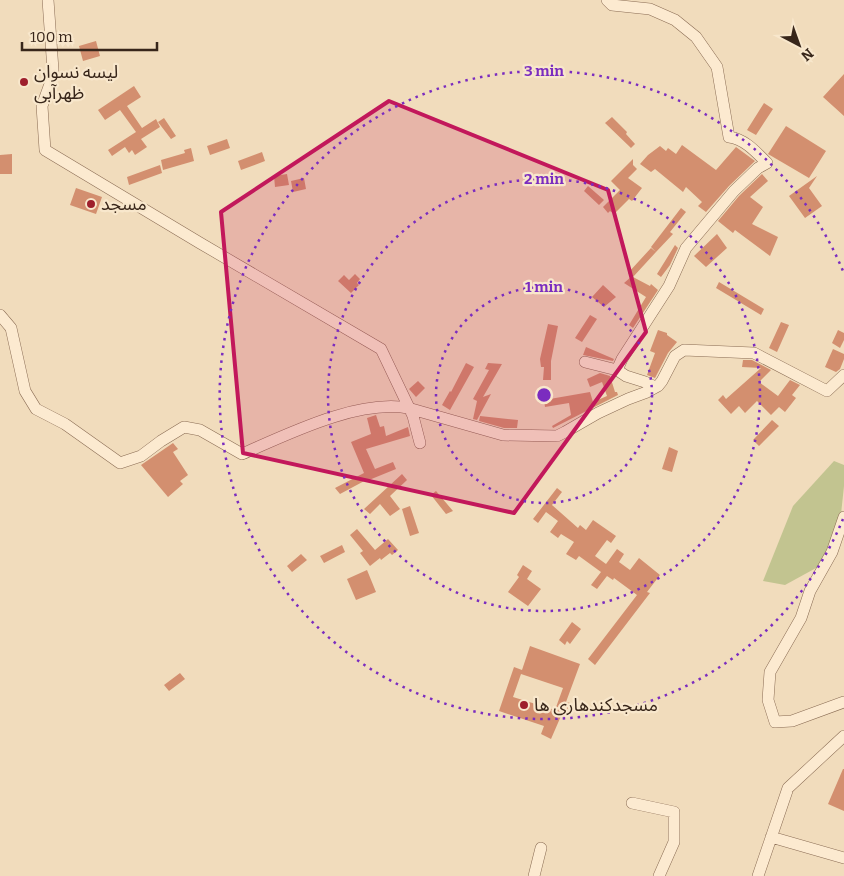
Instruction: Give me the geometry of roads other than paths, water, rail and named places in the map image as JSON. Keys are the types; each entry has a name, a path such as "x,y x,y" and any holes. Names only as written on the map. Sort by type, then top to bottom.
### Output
{"street":[{"path":"48,0 53,70 51,82 42,106 45,150 381,349 413,416 420,443"},
{"path":"607,0 612,5 650,9 675,20 696,38 718,67 730,137 744,142 767,162 734,191 686,248 669,286 622,359 617,370"},
{"path":"0,315 11,328 25,391 36,409 65,424 120,463 141,456 184,427 200,430 242,454 330,418 393,405 503,435 557,436 598,413 655,387 662,381 675,356 684,350 754,353 828,392 844,375"},
{"path":"585,362 617,370 626,376 655,387"},
{"path":"844,516 832,552 810,591 801,618 770,672 768,700 775,722 792,721 844,702"},
{"path":"758,876 788,788 844,736"},
{"path":"632,803 674,812 674,842 659,876"},
{"path":"771,837 844,858"},
{"path":"534,876 541,848"}],"place":[{"name":"لیسه نسوان ظهرآبی","path":"24,82"},
{"name":"مسجد","path":"91,204"},
{"name":"مسجدکندهاری ها","path":"524,705"}]}
